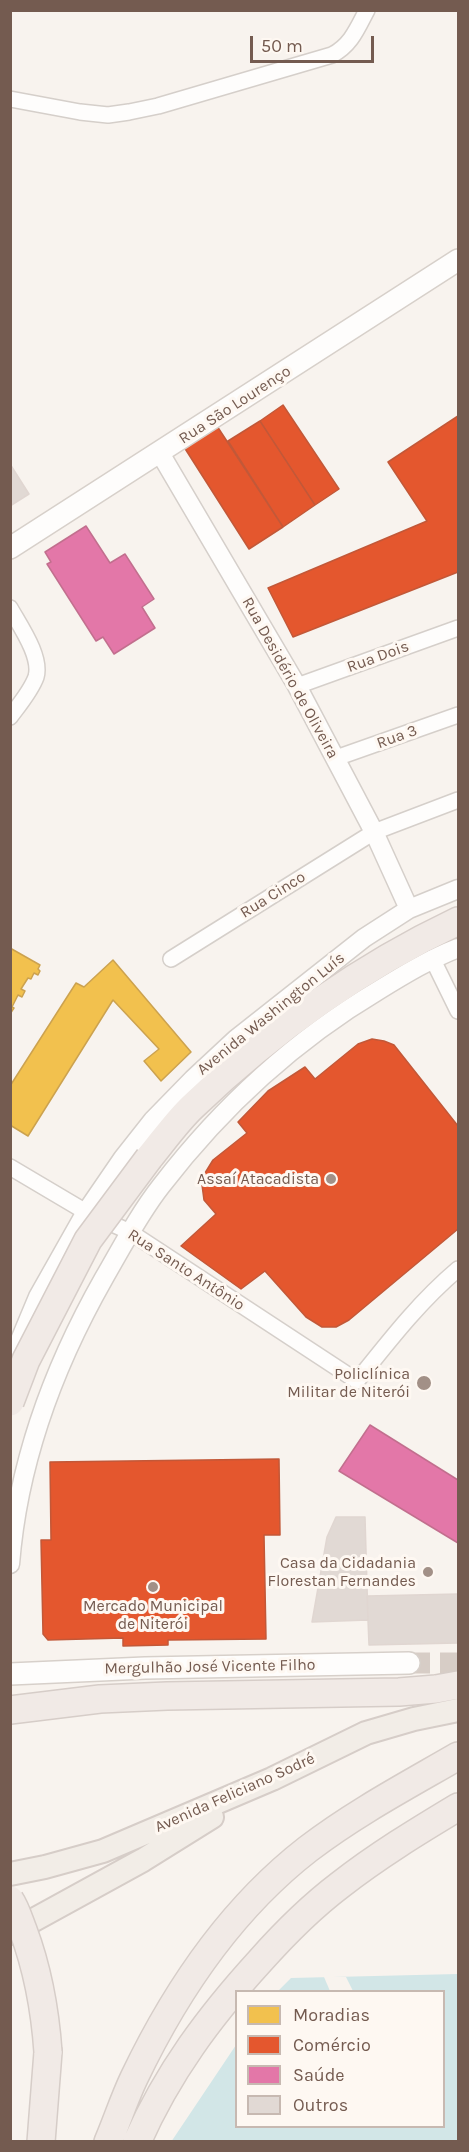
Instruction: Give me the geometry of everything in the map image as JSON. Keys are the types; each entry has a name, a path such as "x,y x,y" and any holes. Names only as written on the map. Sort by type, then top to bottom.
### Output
{"highway":[{"path":"10,1401 26,1360 88,1240 149,1158 192,1107 264,1043 346,983 378,963 459,921"},
{"path":"10,1710 100,1699 399,1692 459,1685"},
{"path":"108,2142 133,2079 162,2024 197,1968 243,1911 307,1850 342,1825 459,1756"},
{"path":"137,2142 152,2108 186,2051 232,1991 284,1935 339,1885 459,1807"},
{"path":"10,1900 28,1943 39,1980 46,2019 48,2052 41,2142"}],"main road":[{"name":"Rua São Lourenço","path":"10,548 459,260"},
{"name":"Mergulhão José Vicente Filho","path":"10,1674 145,1668 409,1664"},
{"name":"Avenida Feliciano Sodré","path":"10,1874 103,1851 272,1779 366,1733 414,1719 459,1710"},
{"path":"10,1933 143,1860 272,1779"}],"street":[{"path":"13,104 108,115 158,106 332,55 343,49 351,40 367,10"},
{"name":"Rua Desidério de Oliveira","path":"160,453 297,686 374,832 409,909"},
{"path":"10,608 38,666 35,679 10,717"},
{"name":"Rua Dois","path":"297,686 459,628"},
{"name":"Rua 3","path":"336,758 459,715"},
{"name":"Rua Cinco","path":"171,959 374,832 459,800"},
{"name":"Avenida Washington Luís","path":"10,1364 38,1297 86,1212 123,1158 153,1120 236,1040 364,938 409,909 459,888"},
{"path":"10,1564 21,1487 44,1406 72,1340 130,1232 160,1187 207,1131 261,1077 308,1038 346,1010 432,958 459,948"},
{"path":"432,958 459,1011"},
{"name":"Rua Santo Antônio","path":"10,1167 86,1212 130,1232 357,1381 403,1324 434,1290 459,1269"}],"shaded area":[{"path":"458,1974 458,2141 171,2142 235,2046 235,2128 445,2128 445,1990 279,1990 291,1978"}],"pier":[{"path":"324,1977 346,1977 352,1990 330,1990"}],"building: Moradias":[{"path":"10,948 40,965 38,969 40,971 38,975 34,973 31,979 28,978 21,989 25,991 22,997 18,995 10,1014"},
{"path":"113,960 191,1052 161,1081 144,1061 159,1049 113,1000 28,1136 10,1125 10,1086 76,983 84,987"}],"building: Comércio":[{"path":"283,405 339,489 315,505 260,421"},
{"path":"458,416 458,572 293,637 268,588 427,521 388,462"},
{"path":"260,421 315,505 283,527 228,441"},
{"path":"217,426 283,527 249,549 184,447"},
{"name":"Assaí Atacadista","path":"372,1039 394,1045 458,1126 458,1229 349,1320 336,1327 322,1327 306,1317 265,1271 241,1289 181,1246 216,1214 204,1200 202,1185 205,1173 213,1160 247,1133 238,1122 268,1091 305,1067 315,1079 358,1044"},
{"name":"Mercado Municipal de Niterói","path":"279,1459 280,1535 264,1535 266,1639 168,1640 168,1645 123,1646 123,1638 48,1640 43,1634 41,1540 51,1540 50,1462"}],"building: Saúde":[{"path":"86,526 110,563 125,554 154,599 142,607 155,628 114,654 103,637 96,641 47,564 51,562 45,552"},
{"path":"370,1425 458,1480 458,1543 339,1471"}],"building: Outros":[{"path":"10,464 29,494 10,506"},
{"path":"336,1517 365,1517 368,1620 312,1622 327,1537"},
{"path":"458,1594 458,1643 369,1645 367,1596"}],"tunnel":[{"path":"409,1663 458,1663"}],"place":[{"name":"Assaí Atacadista","path":"331,1179"},
{"name":"Policlínica Militar de Niterói","path":"424,1383"},
{"name":"Casa da Cidadania Florestan Fernandes","path":"428,1572"},
{"name":"Mercado Municipal de Niterói","path":"153,1587"}]}
